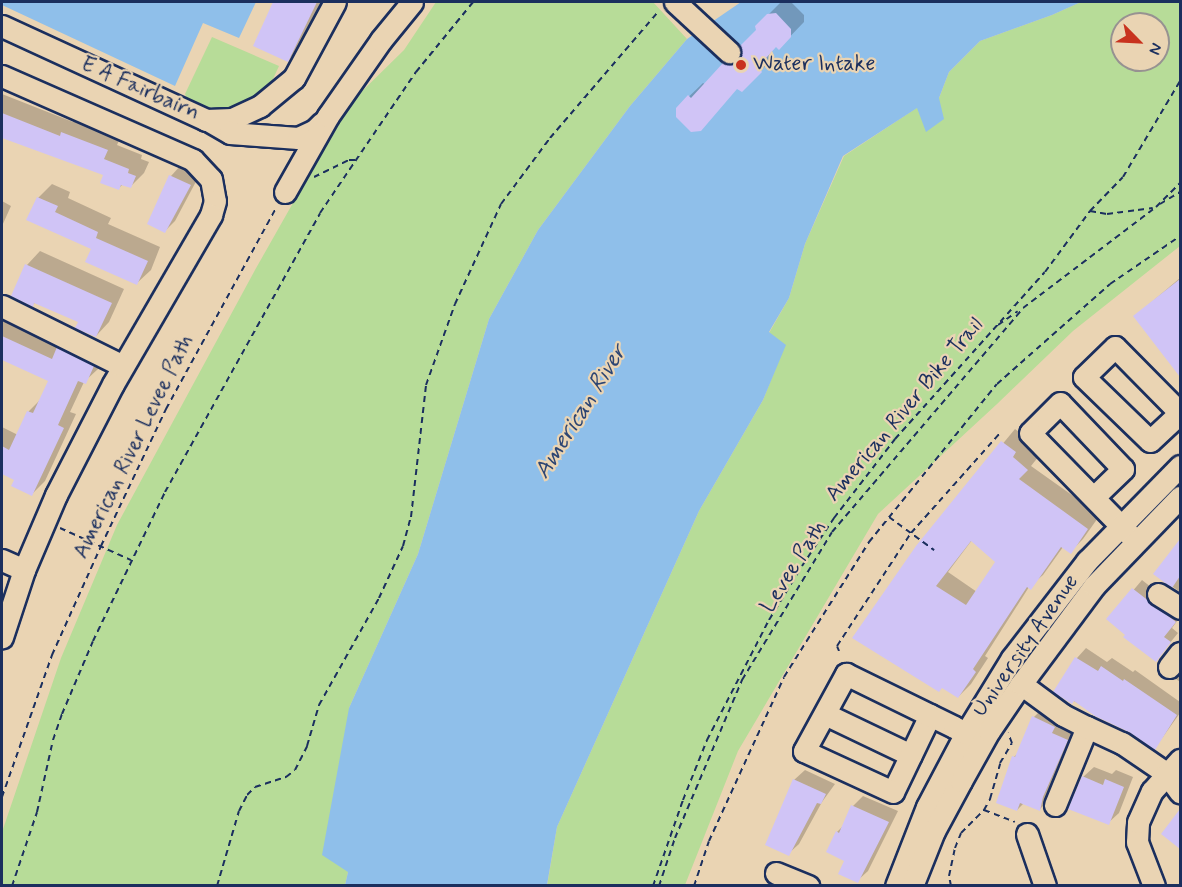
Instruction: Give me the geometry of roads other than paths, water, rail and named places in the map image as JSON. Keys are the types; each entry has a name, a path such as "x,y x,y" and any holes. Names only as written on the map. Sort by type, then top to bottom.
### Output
{"street":[{"name":"E A Fairbairn","path":"2,26 206,120 232,119 260,106 294,78 335,2"},
{"path":"285,192 328,116 381,40 412,2"},
{"path":"668,5 729,52"},
{"path":"2,76 193,160 211,179 215,192 212,215 89,428 24,570 2,637"},
{"path":"206,120 230,133 298,138 315,129 328,116"},
{"path":"2,306 123,366"},
{"path":"1115,346 1180,413 1150,441 1084,377 1115,346"},
{"name":"University Avenue","path":"912,885 1012,658 1087,561 1120,524 1180,466"},
{"path":"1095,496 1135,541"},
{"name":"University Avenue","path":"896,885 927,807 975,738 1021,684 1094,586 1180,497"},
{"path":"2,560 24,570"},
{"path":"1158,594 1180,608"},
{"path":"930,715 893,792 804,751 846,674 930,715 975,738"},
{"path":"1021,684 1048,704 1087,727 1173,767 1180,792"},
{"path":"825,714 911,755"},
{"path":"1055,805 1087,727"},
{"path":"1147,884 1137,842 1138,822 1148,798 1173,767"},
{"path":"1027,834 1045,885"},
{"path":"776,873 808,885"}],"water":[{"path":"2,2 256,2 239,38 203,23 175,86 2,5"},
{"name":"American River","path":"741,2 1081,2 980,41 949,72 939,98 944,119 926,132 917,108 843,156 805,244 789,298 769,332 786,345 763,400 699,511 557,827 547,885 345,885 348,872 322,855 349,708 418,554 489,319 538,230 630,106 687,39"}],"place":[{"name":"Water Intake","path":"741,65"}]}
